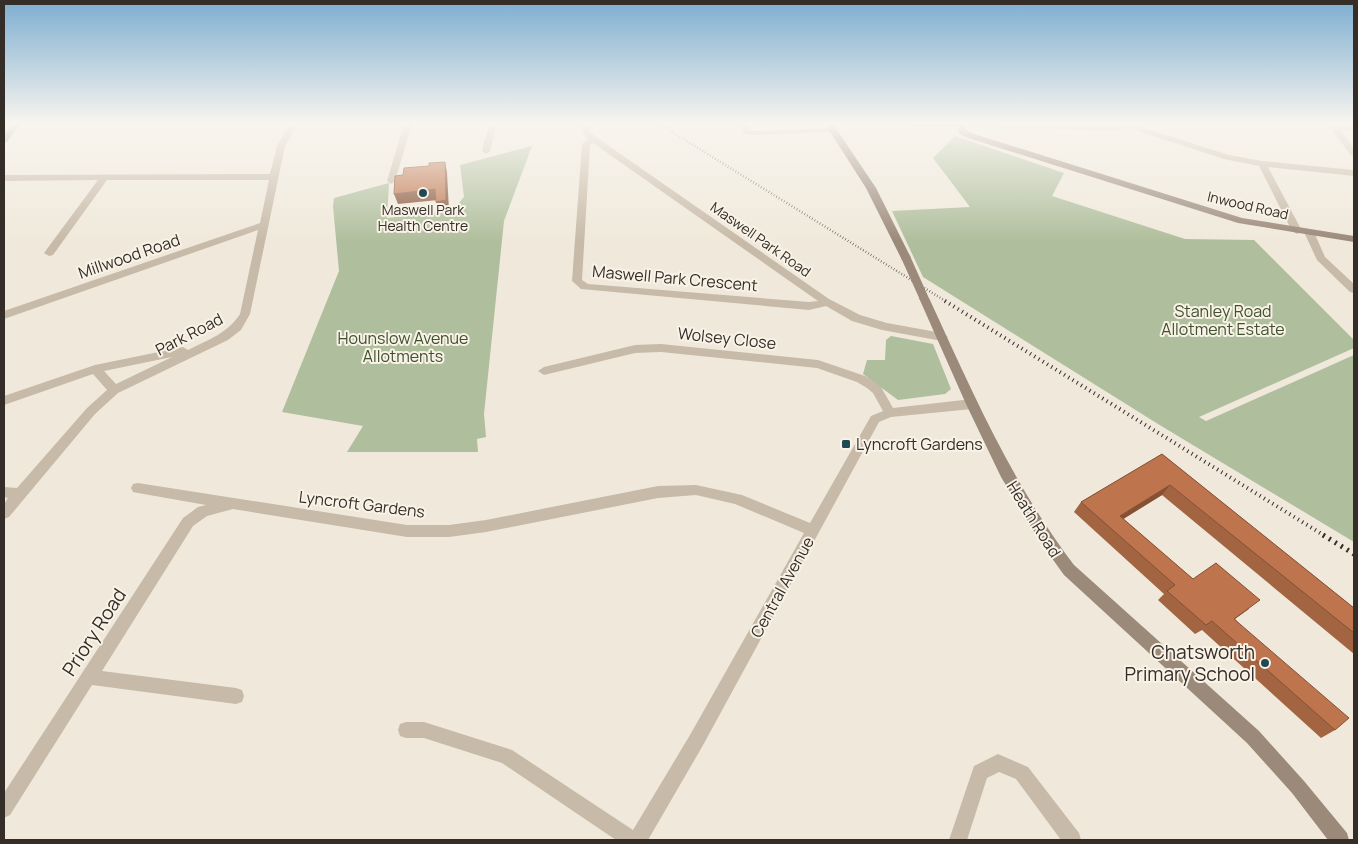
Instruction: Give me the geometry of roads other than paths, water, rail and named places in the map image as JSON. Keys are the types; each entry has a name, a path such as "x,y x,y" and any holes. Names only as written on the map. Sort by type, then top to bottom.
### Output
{"street":[{"name":"Park Road","path":"4,513 91,411 114,390 224,337 237,327 245,314 277,163"},
{"path":"391,181 396,163"},
{"name":"Maswell Park Crescent","path":"585,163 577,281 585,286 809,306 821,304 825,301"},
{"name":"Maswell Park Road","path":"628,163 825,301 856,318 886,327 942,337"},
{"name":"Heath Road","path":"855,163 871,188 906,258 972,404 1017,495 1049,546 1069,570 1252,737 1298,787 1340,840"},
{"name":"Inwood Road","path":"1058,163 1241,221 1354,239"},
{"path":"1259,163 1354,173"},
{"path":"1262,164 1297,230"},
{"path":"4,178 274,176"},
{"path":"49,253 105,177"},
{"name":"Millwood Road","path":"4,315 264,224"},
{"path":"1309,232 1321,258 1354,290"},
{"name":"Wolsey Close","path":"544,371 644,348 661,348 818,364 861,378 871,384 890,413"},
{"path":"4,401 95,370 182,351 192,351"},
{"path":"95,370 114,390"},
{"name":"Central Avenue","path":"638,840 696,741 875,419 890,413 972,404"},
{"name":"Lyncroft Gardens","path":"138,488 408,531 449,530 486,526 658,492 696,490 737,499 813,531"},
{"path":"4,492 20,494"},
{"name":"Priory Road","path":"4,809 188,522 203,511 238,504"},
{"path":"89,677 236,696"},
{"path":"406,730 424,730 506,756 632,840"},
{"path":"958,840 980,772 998,763 1022,773 1072,840"}],"railway":[{"path":"723,163 947,302"},
{"path":"945,301 1325,536"},
{"path":"1323,535 1354,554"}],"place":[{"name":"Maswell Park Health Centre","path":"423,193"},
{"name":"Lyncroft Gardens","path":"846,444"},
{"name":"Chatsworth Primary School","path":"1265,663"}],"park label":[{"name":"Stanley Road Allotment Estate","path":"1223,320"},
{"name":"Hounslow Avenue Allotments","path":"403,347"}]}
